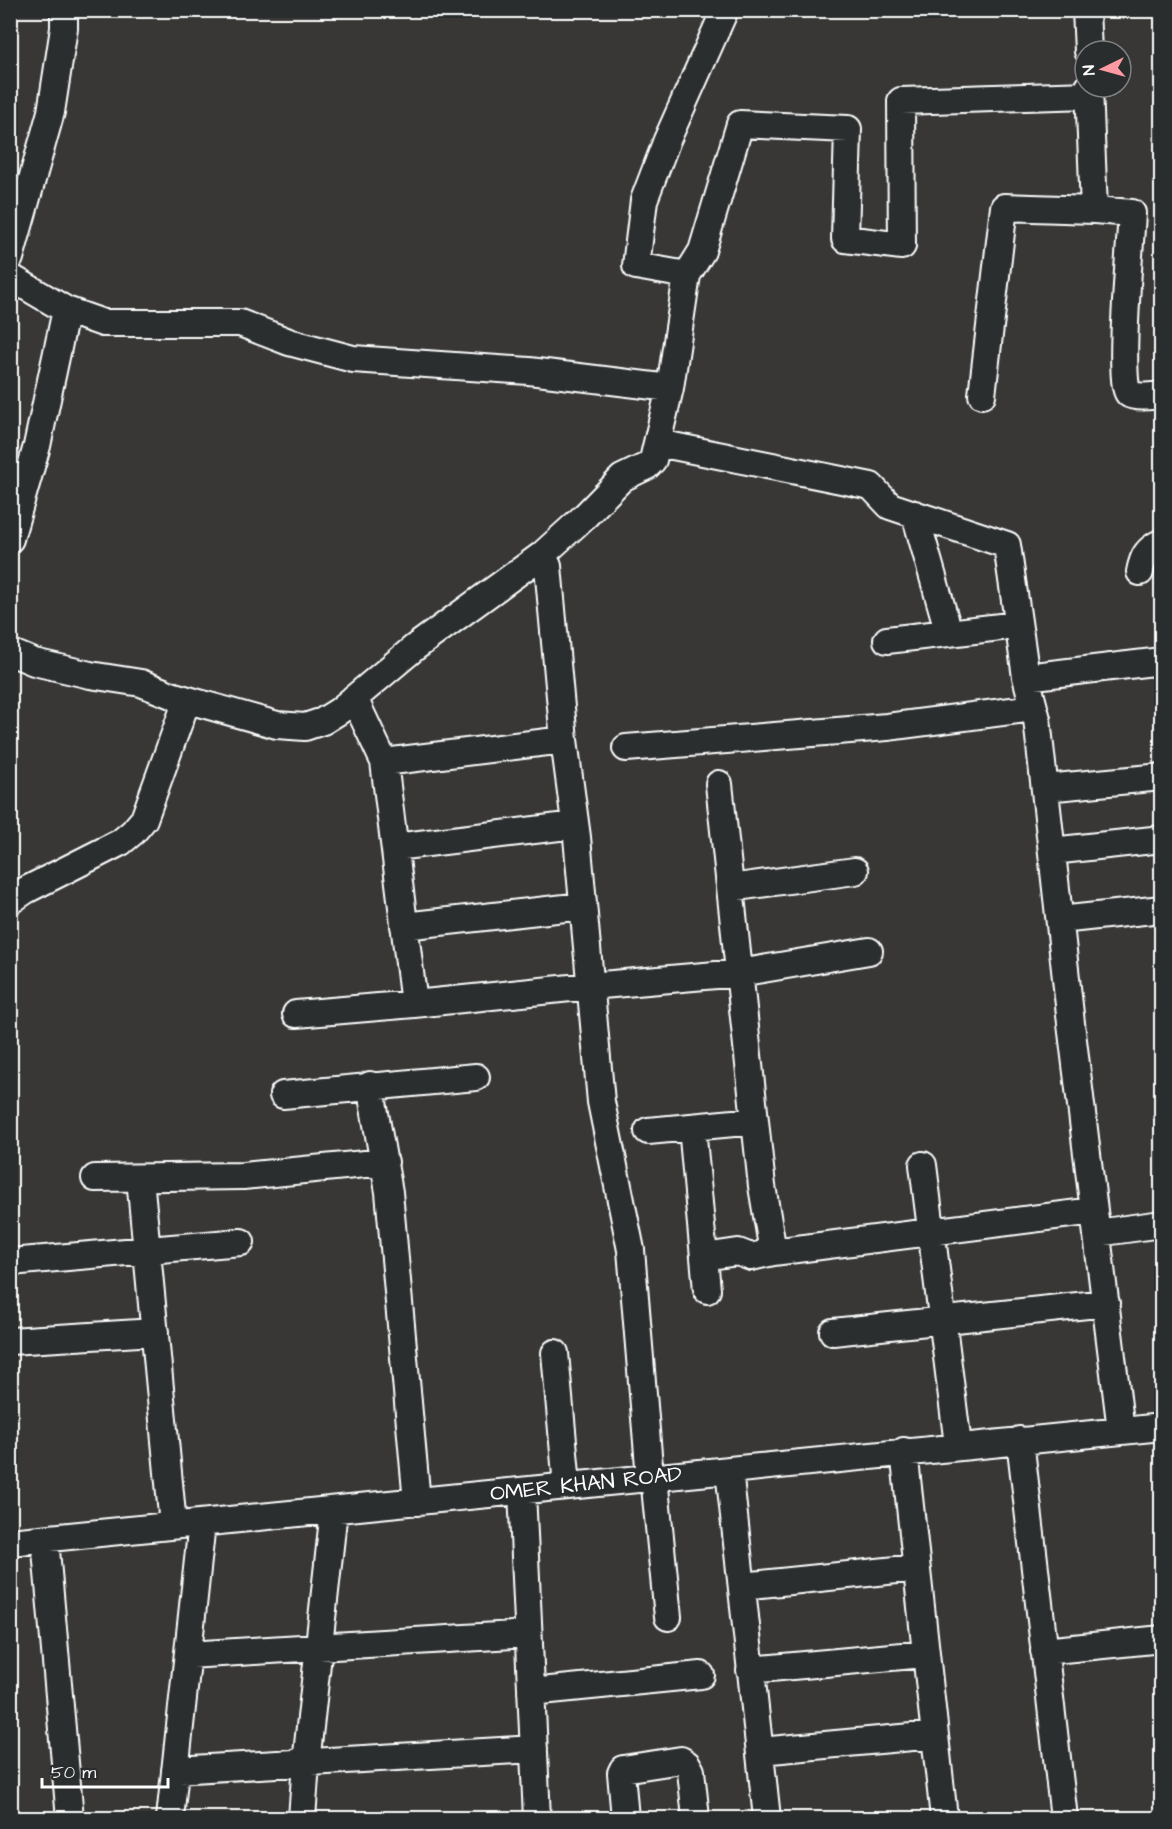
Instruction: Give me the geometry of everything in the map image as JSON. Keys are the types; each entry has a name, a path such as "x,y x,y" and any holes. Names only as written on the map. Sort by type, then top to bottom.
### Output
{"street":[{"path":"10,258 51,112 64,28 64,10"},
{"path":"687,275 636,266 644,200 667,140 725,10"},
{"path":"1087,39 1086,11 1093,10"},
{"path":"10,652 45,665 141,683 187,700 277,725 305,727 323,721 414,648 542,555 622,478 647,466 653,460 670,388 687,275 702,251 740,124 848,129 845,240 902,246 900,101 1073,92"},
{"path":"1090,99 1094,210"},
{"path":"982,395 1004,207 1132,213 1123,356 1126,389 1133,396 1161,395"},
{"path":"10,277 66,310 103,323 240,323 289,342 353,359 529,371 670,388"},
{"path":"10,539 37,446 66,310"},
{"path":"658,443 871,486 890,506 1006,545 1026,677 1037,719 1122,1430"},
{"path":"915,514 949,633"},
{"path":"1140,572 1149,548 1161,542"},
{"path":"542,555 548,566 601,1102 632,1250 652,1478 668,1617"},
{"path":"887,640 1018,625"},
{"path":"1026,677 1161,661"},
{"path":"354,698 384,762 414,1005"},
{"path":"10,901 26,890 121,842 133,832 144,819 187,700"},
{"path":"626,748 887,727 1034,708"},
{"path":"384,762 564,740"},
{"path":"1045,788 1161,777"},
{"path":"719,784 762,1186 773,1252"},
{"path":"395,847 575,825"},
{"path":"1052,851 1161,839"},
{"path":"730,888 855,871"},
{"path":"404,926 583,906"},
{"path":"1060,920 1161,909"},
{"path":"296,1014 414,1005 739,973 869,951"},
{"path":"283,1095 370,1085 476,1077"},
{"path":"370,1085 385,1162 417,1502"},
{"path":"648,1131 755,1121"},
{"path":"692,1127 707,1290"},
{"path":"95,1178 243,1176 385,1162"},
{"path":"923,1165 958,1445"},
{"path":"140,1178 173,1525"},
{"path":"704,1257 738,1252 751,1257 773,1252 931,1232 1096,1222 1161,1224"},
{"path":"10,1262 241,1242"},
{"path":"833,1332 1106,1303"},
{"path":"10,1341 155,1332"},
{"path":"555,1353 567,1486"},
{"name":"OMER KHAN ROAD","path":"10,1542 1161,1426"},
{"path":"1020,1440 1064,1818"},
{"path":"904,1451 941,1818"},
{"path":"729,1470 767,1818"},
{"path":"522,1491 537,1818"},
{"path":"302,1818 334,1510"},
{"path":"170,1818 202,1523"},
{"path":"45,1539 70,1818"},
{"path":"741,1586 916,1568"},
{"path":"188,1655 528,1634"},
{"path":"1044,1651 1161,1639"},
{"path":"750,1670 924,1654"},
{"path":"531,1692 701,1675"},
{"path":"760,1750 934,1735"},
{"path":"175,1770 534,1749"},
{"path":"625,1818 621,1773 623,1769 681,1760 691,1771 696,1818"}]}
